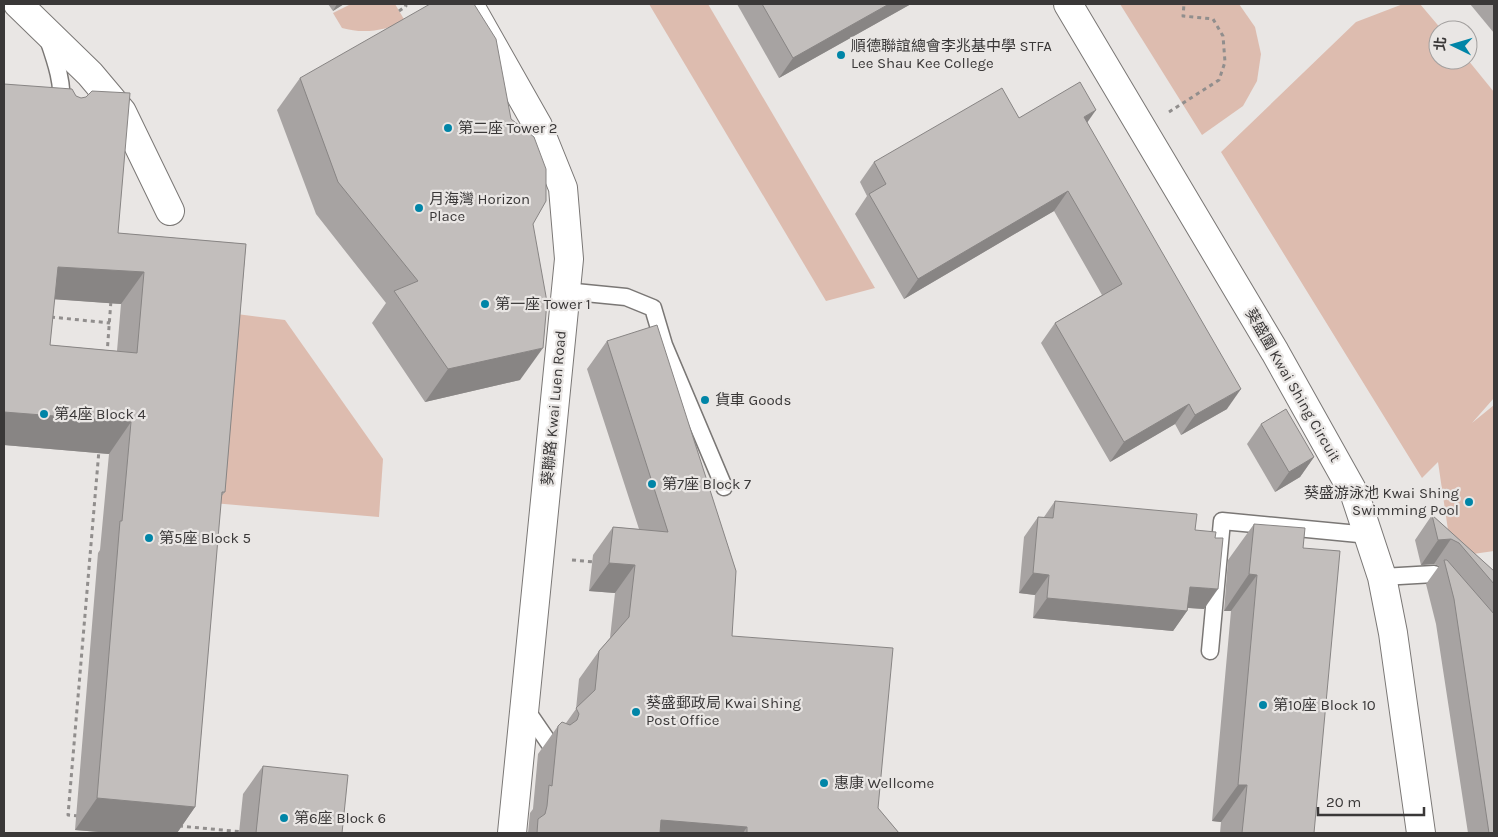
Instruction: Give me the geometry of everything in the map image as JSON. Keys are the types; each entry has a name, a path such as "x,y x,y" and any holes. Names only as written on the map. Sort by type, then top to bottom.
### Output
{"street":[{"path":"18,4 90,74 122,112 170,211"},
{"name":"葵聯路 Kwai Luen Road","path":"469,4 538,126 563,188 569,259 512,833"},
{"name":"葵盛圍 Kwai Shing Circuit","path":"1068,4 1275,352 1355,495 1382,578 1393,633 1421,833"}],"lane":[{"path":"45,30 58,69 63,96 60,120"},
{"path":"565,291 626,297 653,308 664,346 724,487"},
{"path":"1210,651 1222,521 1369,535"},
{"path":"1382,578 1434,574 1460,604"},
{"path":"525,708 549,744"}],"path":[{"path":"399,11 406,5 411,4"},
{"path":"1167,113 1219,80 1225,62 1223,36 1213,19 1183,16 1184,4"},
{"path":"106,362 112,296"},
{"path":"46,317 110,323"},
{"path":"88,817 68,815 100,441"},
{"path":"569,560 602,563"},
{"path":"175,825 251,832"}],"shaded area":[{"path":"351,4 395,4 405,21 374,31 342,28 333,13"},
{"path":"649,4 708,4 875,288 826,301"},
{"path":"1120,4 1239,4 1255,27 1261,54 1257,81 1243,106 1202,135"},
{"path":"1403,4 1420,4 1434,20 1428,20 1428,70 1476,70 1494,92 1494,398 1472,423 1494,405 1494,551 1452,557 1438,462 1422,478 1221,152 1356,22"},
{"path":"229,313 285,320 383,459 379,517 213,503"}],"building":[{"name":"月海灣 Horizon Place","path":"430,4 474,4 496,39 511,119 534,137 546,169 546,201 533,224 547,302 543,348 448,369 394,291 418,281 338,182 300,78"},
{"path":"762,4 889,4 793,58"},
{"path":"1080,82 1096,110 1084,117 1241,389 1195,415 1189,404 1124,442 1055,323 1122,284 1068,191 918,279 869,194 886,184 874,162 1002,88 1019,118"},
{"path":"4,84 72,89 76,96 81,98 86,97 92,91 130,93 118,233 246,244 225,492 222,492 195,807 97,798 120,521 122,521 131,422 4,412","holes":["58,267 144,272 137,353 50,345"]},
{"path":"657,325 736,571 732,636 893,648 878,808 899,833 747,833 747,827 661,820 660,833 537,833 538,819 545,814 549,785 552,786 558,726 562,722 570,725 577,720 579,714 576,708 595,690 599,651 629,617 635,565 609,563 613,527 668,532 607,341"},
{"path":"1286,409 1314,457 1289,472 1261,424"},
{"path":"1055,501 1197,514 1195,530 1216,532 1215,538 1223,538 1218,589 1190,587 1187,611 1047,598 1049,575 1033,573 1038,517 1053,518"},
{"path":"1432,515 1494,571 1494,584 1459,543 1451,539 1438,540"},
{"name":"第10座 Block 10","path":"1254,524 1305,528 1303,548 1340,551 1314,833 1242,833 1247,785 1238,785 1257,575 1249,574"},
{"path":"1444,560 1447,560 1494,614 1494,833 1489,833 1454,599"},
{"path":"263,766 348,775 342,833 256,833"}],"place":[{"name":"順德聯誼總會李兆基中學 STFA Lee Shau Kee College","path":"841,55"},
{"name":"第二座 Tower 2","path":"448,128"},
{"name":"月海灣 Horizon Place","path":"419,208"},
{"name":"第一座 Tower 1","path":"485,304"},
{"name":"貨車 Goods","path":"705,400"},
{"name":"第4座 Block 4","path":"44,414"},
{"name":"第7座 Block 7","path":"652,484"},
{"name":"葵盛游泳池 Kwai Shing Swimming Pool","path":"1469,502"},
{"name":"第5座 Block 5","path":"149,538"},
{"name":"第10座 Block 10","path":"1263,705"},
{"name":"葵盛郵政局 Kwai Shing Post Office","path":"636,712"},
{"name":"惠康 Wellcome","path":"824,783"},
{"name":"第6座 Block 6","path":"284,818"}]}
